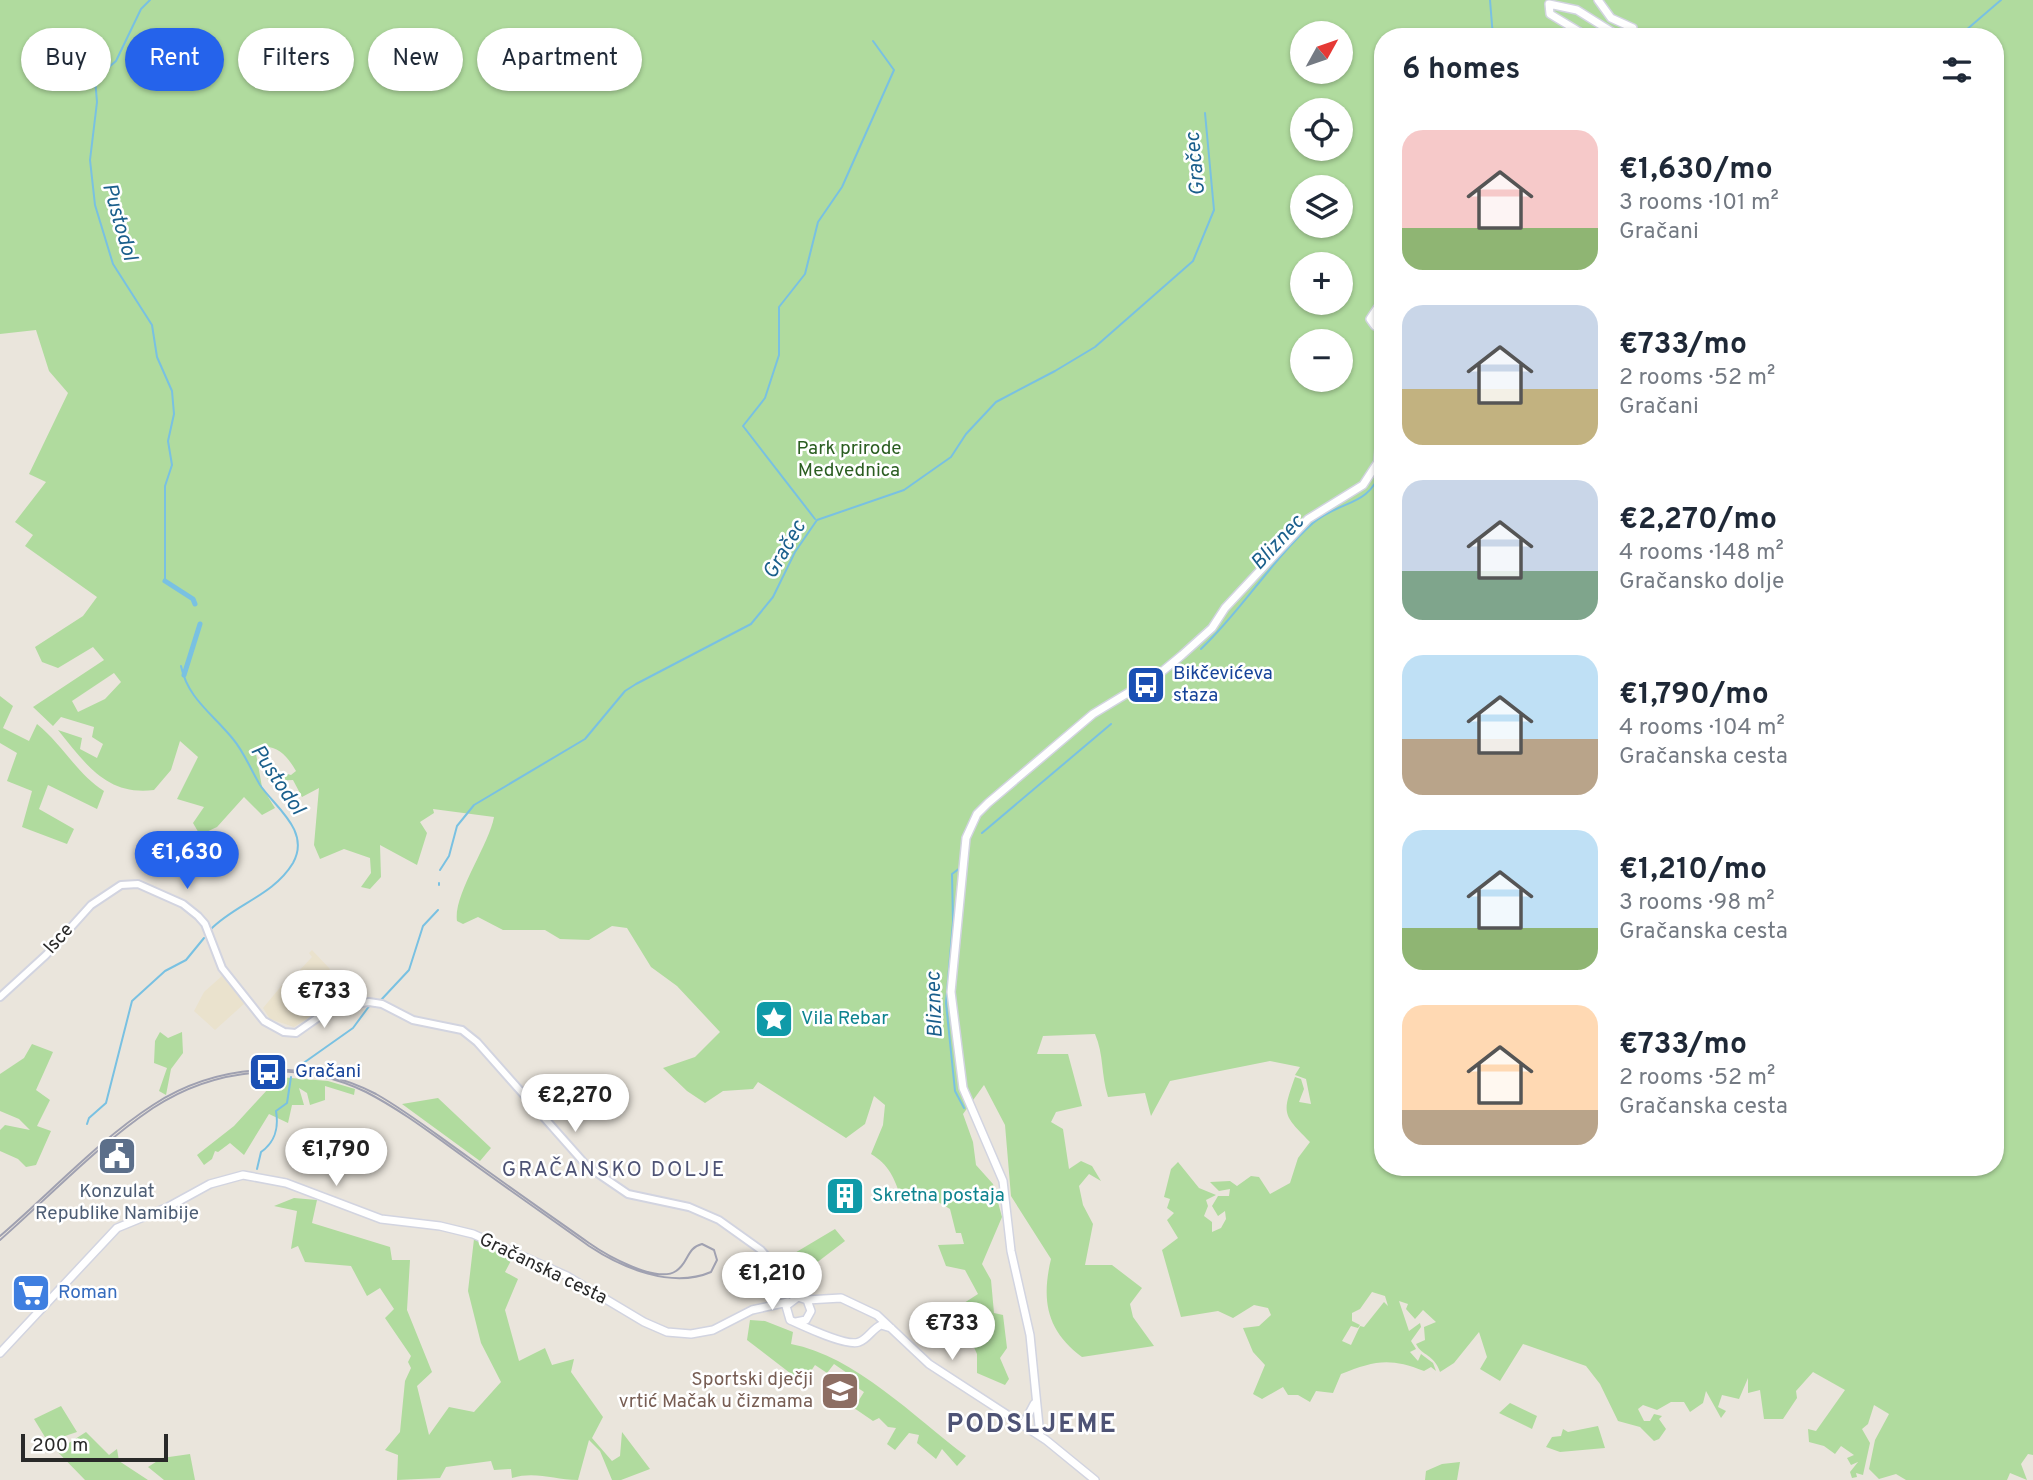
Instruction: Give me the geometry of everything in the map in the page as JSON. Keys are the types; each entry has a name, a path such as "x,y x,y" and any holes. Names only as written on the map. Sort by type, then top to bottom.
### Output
{"main road":[{"path":"1598,0 1611,18 1633,28"},
{"path":"1573,28 1550,14 1549,4 1577,9 1606,28"},
{"path":"1040,1436 1030,1335 1011,1251 1003,1181 967,1101 961,1078 951,975 960,921 966,838 978,814 988,803 1093,714 1159,674 1182,655 1212,628 1225,608 1308,519 1363,485 1374,469"},
{"name":"Gračanska cesta","path":"0,1353 117,1228 168,1207 210,1184 243,1175 286,1183 381,1219 467,1232 567,1276 646,1323 667,1332 691,1334 713,1330 752,1310 770,1308 789,1300 804,1299"},
{"path":"796,1322 810,1315 804,1299 841,1298 877,1315 929,1364 1023,1424 1095,1480"},
{"path":"786,1315 789,1300"},
{"path":"770,1308 796,1322 853,1344 865,1339 876,1328 879,1320 877,1315"},
{"path":"876,1328 884,1325 892,1328"},
{"path":"1023,1424 1035,1399"}],"street":[{"name":"Isce","path":"0,997 50,951 92,905 121,885 132,883 147,886 198,916 205,924 222,968 271,1026 296,1033 337,1006 358,1002 382,1004 405,1017 458,1029 470,1035 587,1166 628,1194 682,1205 713,1216 761,1250 790,1282"},
{"path":"790,1282 804,1299"},
{"path":"789,1300 790,1282"}],"shaded area":[{"path":"312,950 330,969 320,981 338,999 294,1027 270,1019 263,1008 293,972 296,974 312,957 309,953"},
{"path":"223,975 245,1003 215,1030 194,1011 204,992"}],"green space":[{"name":"Park prirode Medvednica","path":"0,0 2033,0 2033,1455 2028,1454 2021,1464 2027,1480 2010,1473 2007,1480 1906,1480 1896,1474 1879,1479 1869,1469 1875,1440 1889,1414 1874,1405 1868,1424 1862,1429 1870,1443 1863,1475 1856,1473 1857,1477 1852,1478 1850,1472 1858,1462 1851,1465 1847,1458 1854,1455 1841,1446 1835,1454 1824,1446 1809,1442 1808,1429 1816,1431 1845,1390 1813,1372 1796,1391 1797,1398 1783,1419 1764,1419 1760,1390 1748,1393 1748,1378 1739,1399 1722,1395 1718,1407 1726,1411 1721,1418 1706,1391 1703,1403 1690,1412 1684,1402 1671,1402 1657,1410 1643,1405 1638,1409 1644,1421 1650,1421 1654,1414 1662,1416 1659,1419 1666,1429 1659,1439 1654,1441 1640,1427 1618,1421 1600,1384 1586,1366 1523,1344 1500,1381 1480,1369 1487,1357 1479,1332 1454,1363 1440,1372 1435,1362 1416,1344 1425,1340 1424,1327 1436,1322 1423,1310 1415,1319 1406,1309 1408,1304 1399,1301 1409,1331 1420,1323 1421,1327 1411,1341 1416,1349 1410,1352 1418,1361 1421,1354 1433,1363 1436,1371 1431,1367 1424,1371 1382,1362 1341,1374 1333,1393 1316,1391 1310,1402 1298,1395 1288,1395 1283,1387 1262,1399 1253,1394 1265,1365 1253,1352 1243,1328 1259,1326 1271,1315 1268,1308 1254,1305 1233,1318 1218,1311 1181,1317 1162,1250 1178,1238 1167,1220 1174,1213 1167,1208 1170,1199 1164,1197 1171,1169 1178,1162 1199,1188 1216,1195 1206,1200 1208,1206 1204,1216 1212,1222 1212,1232 1221,1228 1226,1219 1225,1211 1218,1216 1212,1206 1218,1196 1229,1196 1230,1189 1219,1191 1210,1182 1230,1181 1237,1186 1251,1176 1259,1177 1270,1194 1290,1183 1298,1158 1310,1142 1290,1119 1287,1113 1288,1099 1295,1077 1301,1079 1304,1089 1299,1102 1311,1104 1306,1079 1295,1075 1300,1067 1270,1061 1170,1081 1151,1116 1145,1093 1108,1097 1095,1034 1043,1036 1037,1054 1068,1054 1082,1106 1056,1112 1051,1122 1063,1129 1069,1169 1081,1161 1092,1166 1101,1181 1089,1174 1079,1186 1083,1205 1093,1224 1085,1265 1112,1265 1142,1288 1130,1304 1133,1317 1154,1346 1082,1357 1061,1337 1054,1326 1047,1302 1051,1259 1011,1196 1005,1125 984,1085 963,1114 973,1142 976,1165 993,1184 1002,1217 982,1264 991,1280 994,1313 1003,1315 1007,1348 1000,1358 1009,1379 1005,1385 977,1373 977,1354 970,1338 977,1329 964,1303 978,1294 965,1270 946,1266 938,1245 964,1244 961,1233 956,1233 950,1209 933,1199 901,1198 890,1172 871,1154 883,1125 885,1105 874,1096 865,1124 846,1138 758,1082 753,1089 723,1091 705,1103 687,1091 663,1068 695,1057 720,1032 677,986 651,967 627,928 612,926 589,940 560,939 545,930 503,930 478,917 463,924 457,921 460,898 494,817 433,809 434,813 420,822 427,833 417,865 380,845 381,877 370,889 361,887 371,873 370,858 344,849 320,859 314,845 319,788 302,797 293,780 270,781 263,774 266,768 291,775 296,771 280,751 269,747 255,748 262,787 275,808 262,815 244,797 217,827 200,835 193,823 204,807 177,799 198,757 180,741 171,770 154,790 123,788 98,775 58,730 82,738 80,749 97,758 103,744 92,737 94,727 61,717 53,726 33,707 104,660 93,647 58,668 42,662 35,647 83,616 97,597 25,546 33,535 15,522 46,482 29,474 68,393 49,371 36,330 0,334","holes":["114,673 121,682 105,699 78,712 72,701","1372,1292 1385,1296 1388,1306 1384,1302 1364,1327 1360,1326 1351,1345 1342,1341 1351,1326 1358,1328 1360,1325 1352,1321 1352,1313 1360,1309"]},
{"path":"0,696 13,706 3,728 29,741 37,724 94,784 104,791 97,809 48,785 39,809 74,829 67,844 22,827 32,791 7,781 17,753 0,743"},
{"path":"160,1032 168,1038 182,1032 183,1053 171,1069 166,1095 159,1091 167,1068 154,1063 155,1041"},
{"path":"32,1044 53,1052 36,1090 50,1100 37,1126 51,1131 36,1165 26,1167 18,1159 0,1151 0,1130 5,1125 30,1130 19,1119 0,1111 0,1074 24,1058"},
{"path":"279,1077 328,1081 355,1089 354,1095 325,1086 325,1100 310,1105 307,1093 299,1088 304,1105 292,1105 288,1123 269,1114 244,1155 230,1143 218,1152 215,1151 212,1159 204,1165 197,1155 234,1126"},
{"path":"438,1098 491,1148 480,1161 402,1104"},
{"path":"294,1198 317,1200 312,1223 390,1247 392,1260 410,1260 407,1310 432,1372 417,1386 429,1435 449,1407 474,1412 501,1382 481,1343 468,1291 474,1239 514,1255 505,1272 518,1279 505,1310 519,1361 545,1348 552,1365 574,1359 571,1372 603,1417 592,1438 612,1461 620,1456 622,1432 650,1469 621,1480 612,1480 600,1451 589,1440 578,1480 537,1476 512,1478 511,1469 494,1470 491,1461 446,1467 440,1478 397,1480 398,1455 385,1450 400,1432 405,1381 411,1368 408,1362 411,1356 385,1318 394,1309 380,1288 367,1296 351,1266 305,1262 298,1246 291,1249 297,1211 274,1206"},
{"path":"835,1229 845,1241 811,1267 798,1270 788,1257"},
{"path":"750,1320 765,1321 793,1332 791,1344 815,1351 861,1374 966,1456 957,1466 942,1449 936,1459 917,1443 919,1435 909,1433 895,1450 887,1444 896,1428 888,1427 879,1418 873,1421 854,1408 864,1392 846,1380 847,1373 834,1364 827,1373 815,1365 803,1383 747,1340"},
{"path":"1510,1403 1537,1416 1532,1429 1499,1413"},
{"path":"61,1406 77,1432 62,1437 61,1448 86,1432 109,1455 117,1449 119,1461 148,1480 85,1480 48,1442 34,1419"},
{"path":"1598,1426 1605,1448 1560,1452 1546,1447 1552,1437 1561,1436 1563,1429 1568,1432"},
{"path":"190,1454 195,1480 164,1480 148,1467 162,1458"},
{"path":"1460,1462 1457,1480 1425,1480 1426,1471 1442,1464"}],"waterway":[{"name":"Pustodol","path":"150,0 141,9 116,61 95,79 97,102 90,160 95,205 113,264 152,325 157,357 172,391 174,414 168,441 172,465 165,486 165,581"},
{"path":"1490,0 1492,28"},
{"name":"Bliznec","path":"1968,28 2001,0"},
{"path":"815,519 743,426 765,398 779,355 779,307 805,274 818,222 842,187 894,70 873,41"},
{"name":"Gračec","path":"440,870 449,856 457,826 474,805 585,739 625,691 751,624 773,597 795,552 817,520 904,490 951,457 966,434 996,402 1095,347 1193,261 1214,210 1205,113"},
{"name":"Bliznec","path":"1201,649 1313,523 1362,497 1374,485"},
{"path":"165,581 193,599 195,604"},
{"path":"184,675 200,624"},
{"name":"Pustodol","path":"181,666 184,678 195,697 237,744 260,785 289,820 298,840 293,863 285,874 265,892 210,930"},
{"name":"Bliznec","path":"982,833 1111,724"},
{"name":"Bliznec","path":"960,868 952,874 953,922 946,1003 955,1091 964,1108"},
{"name":"Gračec","path":"381,1000 409,970 423,926 438,910"},
{"name":"Pustodol","path":"87,1124 89,1118 106,1103 132,1001 165,971 186,960 204,938"},
{"name":"Gračec","path":"295,1069 353,1028 370,1005"},
{"name":"Gračec","path":"257,1169 261,1152 270,1144 275,1134 276,1111 287,1103 291,1077"}],"tram line":[{"path":"0,1236 94,1151 153,1105 206,1080 234,1073 292,1070 321,1074 376,1094 589,1243 632,1266 657,1274 668,1274 680,1268 693,1249 702,1244 714,1250 717,1260 711,1272 680,1278 648,1274 616,1262 589,1246 379,1099 340,1082 286,1072 230,1076 177,1094 153,1108 94,1154 0,1240"}],"place":[{"name":"Bikčevićeva staza","path":"1146,685"},
{"name":"Vila Rebar","path":"774,1019"},
{"name":"Gračani","path":"268,1072"},
{"name":"Konzulat Republike Namibije","path":"117,1156"},
{"name":"Skretna postaja","path":"845,1196"},
{"name":"Roman","path":"31,1293"},
{"name":"Sportski dječji vrtić Mačak u čizmama","path":"840,1391"}],"district":[{"name":"GRAČANSKO DOLJE","path":"614,1170"},
{"name":"PODSLJEME","path":"1032,1425"}]}
